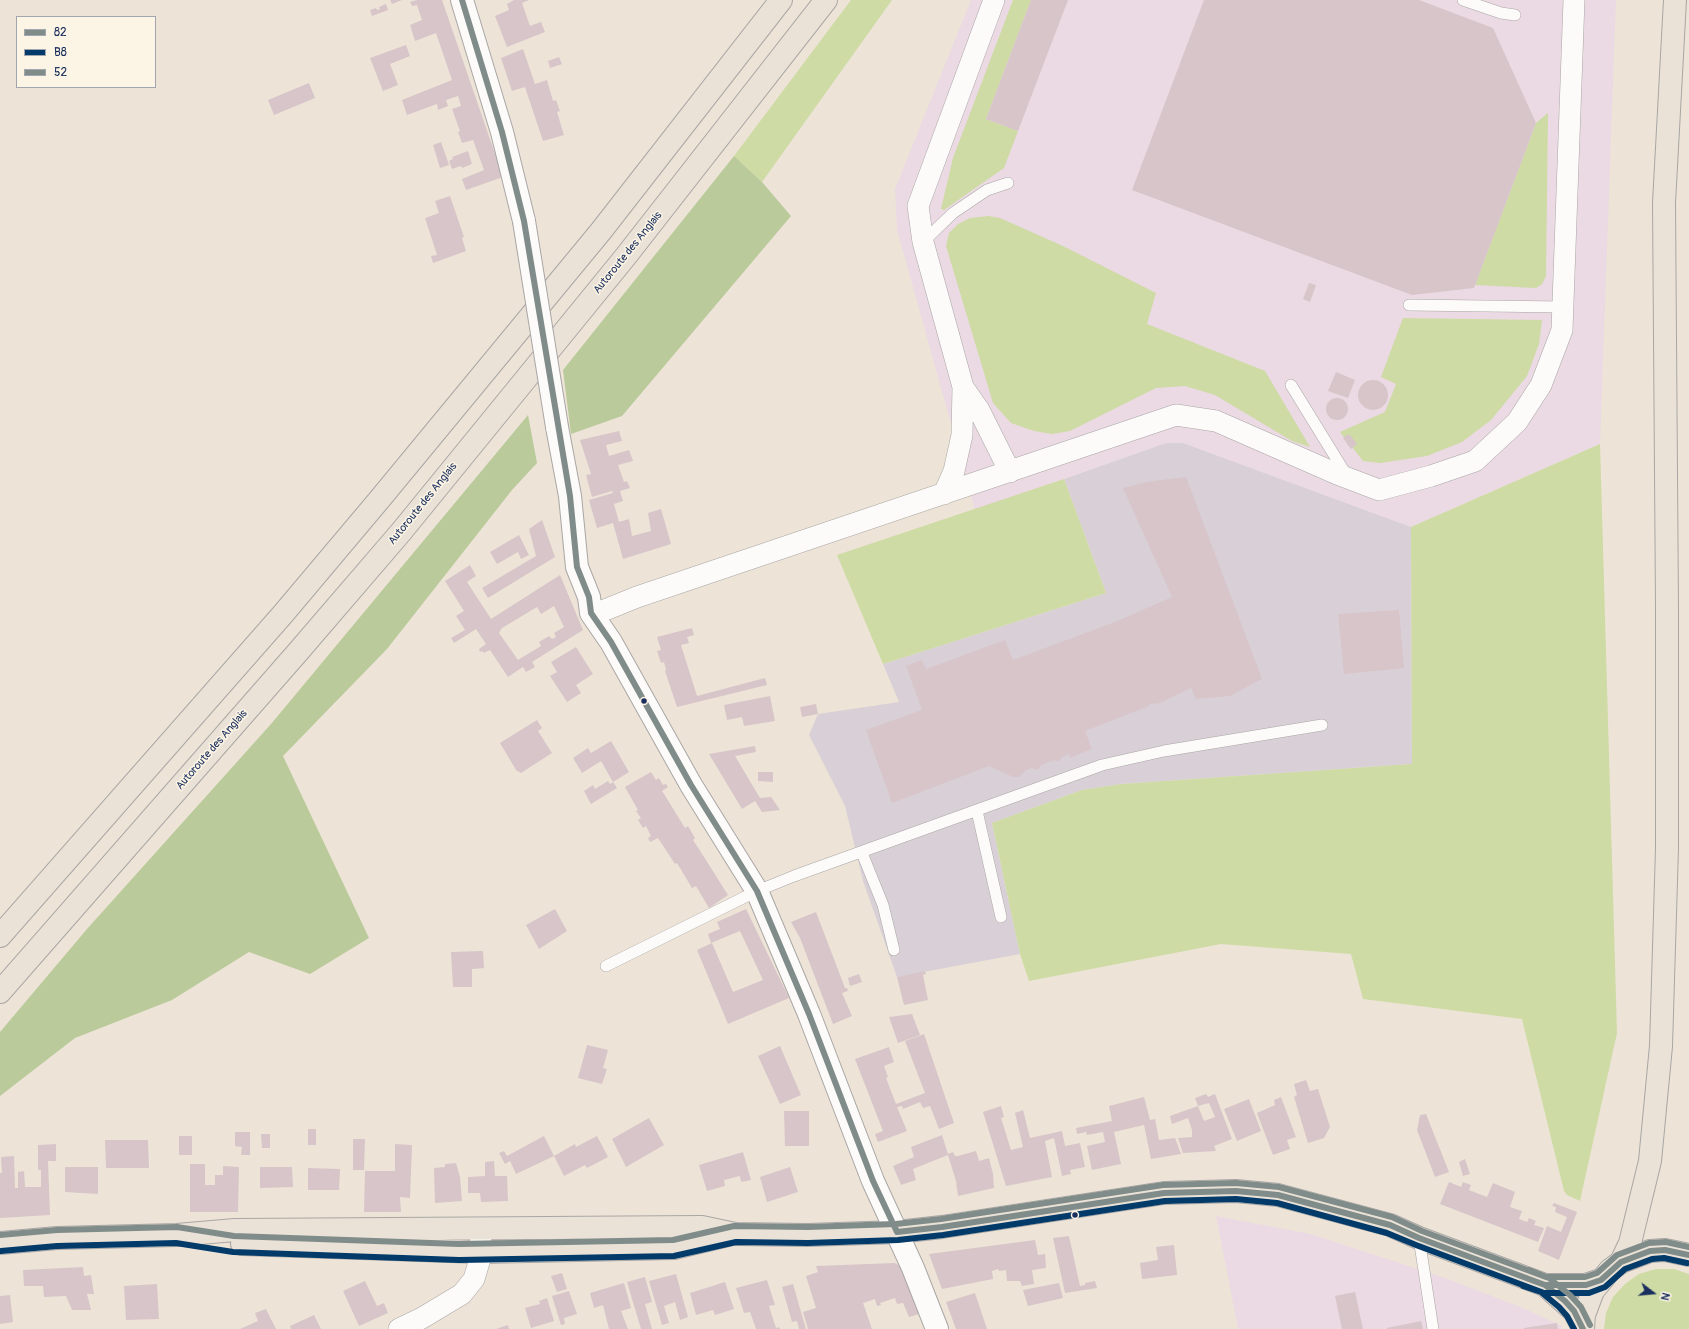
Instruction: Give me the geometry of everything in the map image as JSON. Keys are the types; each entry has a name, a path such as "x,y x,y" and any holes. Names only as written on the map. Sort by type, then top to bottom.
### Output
{"main road":[{"path":"0,936 283,614 601,231 781,0"},
{"name":"Autoroute des Anglais","path":"0,992 298,653 401,532 626,256 826,0"},
{"path":"1621,1262 1630,1243 1650,1161 1661,1046 1667,848 1668,608 1664,203 1675,0"},
{"path":"0,1243 57,1238 177,1235 235,1230 702,1227 734,1234 808,1235 897,1232 942,1227 1164,1193 1236,1191 1278,1195 1335,1209 1390,1225 1418,1238 1544,1285 1586,1285 1601,1280"},
{"path":"177,1235 233,1244 480,1252 674,1248 734,1234"},
{"path":"1583,1328 1588,1302 1601,1280 1621,1262 1650,1251 1666,1250 1689,1255"},
{"path":"1544,1285 1574,1311 1583,1328"}],"street":[{"path":"462,0 502,132 524,221 557,427 570,496 577,567 589,597 591,613 611,642 691,784 757,892 809,1014 873,1181 897,1232 937,1329"},
{"path":"944,494 954,471 962,435 963,387 923,242 918,206 994,0"},
{"path":"591,613 606,610 637,597 1176,415 1216,421 1349,479 1379,490 1431,476 1475,461 1517,422 1541,385 1562,330 1574,0"},
{"path":"963,387 979,410 1010,472"},
{"path":"399,1329 422,1318 462,1294 474,1279 480,1252 481,1229"}],"lane":[{"path":"1463,0 1501,13 1515,15"},
{"path":"1471,0 1482,7"},
{"path":"923,242 953,213 988,190 1008,183"},
{"path":"1409,305 1563,307"},
{"path":"1291,385 1349,479"},
{"path":"606,966 757,892 794,876 862,853 1102,765 1164,751 1322,725"},
{"path":"977,811 1001,917"},
{"path":"862,853 883,905 894,950"},
{"path":"1418,1238 1433,1329"}],"shaded area":[{"path":"971,0 1616,0 1600,444 1411,527 1183,443 1166,443 975,510 897,230 895,189"},
{"path":"1166,443 1183,443 1411,527 1412,764 1122,784 1082,790 992,823 1020,954 897,977 863,881 845,806 809,735 818,714 899,702 883,664 1106,593 1064,479"},
{"path":"1216,1216 1311,1234 1448,1279 1523,1308 1562,1326 1562,1329 1238,1329"}],"green space":[{"path":"851,0 892,0 762,182 734,156"},
{"path":"1013,0 1031,0 986,119 1018,131 1004,168 944,210 941,209 953,158"},
{"path":"1548,113 1546,276 1542,284 1536,288 1475,285 1536,123"},
{"path":"734,156 762,182 791,216 622,416 571,434 563,370"},
{"path":"988,216 1000,218 1063,246 1156,293 1147,324 1265,371 1310,447 1292,441 1215,395 1185,386 1156,388 1070,431 1052,434 1034,431 1011,423 993,403 946,246 949,233 958,224 970,218"},
{"path":"1403,318 1542,320 1539,344 1527,376 1491,420 1462,442 1427,456 1380,463 1363,461 1340,432 1385,412 1396,384 1381,377"},
{"path":"528,415 537,463 512,490 387,649 283,756 369,938 310,974 249,952 172,1000 75,1038 0,1096 0,1032 87,929 271,724"},
{"path":"1600,444 1617,1033 1580,1201 1567,1195 1564,1191 1522,1019 1363,999 1351,954 1221,944 1029,981 1020,954 992,823 1082,790 1122,784 1412,764 1411,527"},
{"path":"1064,479 1106,593 883,664 837,555"},
{"path":"1656,1269 1674,1269 1689,1274 1689,1329 1604,1329 1606,1313 1613,1297 1625,1284 1639,1274"}],"building":[{"path":"390,0 402,0 392,4"},
{"path":"417,0 442,0 503,177 466,190 462,179 484,170 473,140 462,143 458,132 460,131 452,109 461,106 458,96 446,100 448,106 438,110 437,104 407,115 402,100 452,80 436,33 415,41 410,25 422,20 417,5 412,6 410,2"},
{"path":"514,0 529,0 522,3 530,26 541,22 545,32 507,47 495,16 509,10 507,4"},
{"path":"1031,0 1068,0 1018,131 986,119"},
{"path":"1204,0 1419,0 1493,28 1536,123 1474,288 1412,295 1132,190"},
{"path":"386,4 388,10 372,16 370,10 376,8 377,10 380,9 379,7"},
{"path":"406,45 410,56 390,64 398,85 383,91 370,58"},
{"path":"523,49 535,84 547,80 553,101 556,100 560,111 557,112 564,135 543,141 525,87 512,91 501,58"},
{"path":"559,57 562,64 550,68 548,61"},
{"path":"309,83 315,98 274,115 268,100"},
{"path":"441,142 449,165 440,168 433,145"},
{"path":"468,151 472,164 462,168 461,166 452,169 449,161 453,159 452,157"},
{"path":"450,196 464,237 462,238 466,251 433,263 431,256 437,255 425,218 439,213 435,201"},
{"path":"1309,283 1316,285 1310,302 1303,299"},
{"path":"1336,372 1355,380 1348,398 1328,391"},
{"path":"1373,380 1384,384 1388,395 1384,406 1373,410 1362,406 1358,395 1362,384"},
{"path":"1337,398 1345,401 1348,409 1345,417 1337,420 1329,417 1326,409 1329,401"},
{"path":"619,431 622,441 606,445 609,456 629,450 633,461 618,465 624,482 627,481 630,488 620,491 623,501 614,504 619,522 629,519 632,536 651,531 648,513 661,509 671,544 623,559 613,523 597,528 589,500 613,493 612,491 592,497 586,475 591,474 580,440"},
{"path":"1349,434 1357,444 1351,449 1343,438"},
{"path":"1186,477 1262,679 1230,696 1196,699 1191,688 1160,703 1149,704 1149,706 1085,731 1092,749 1070,758 1069,754 1062,757 1059,762 1054,760 1041,765 1038,770 1032,768 1026,770 1019,777 1013,777 989,766 892,803 866,730 922,710 906,666 922,660 926,669 1005,640 1013,660 1115,622 1172,597 1123,488 1146,482"},
{"path":"542,520 555,557 488,598 482,588 536,556 529,529"},
{"path":"519,535 529,555 521,559 518,552 497,564 490,552"},
{"path":"470,565 476,576 467,582 491,619 560,575 583,630 532,662 535,667 526,672 523,667 508,677 490,650 484,653 482,651 480,652 479,649 486,644 476,629 454,643 451,638 465,630 456,616 464,611 445,581","holes":["554,606 564,627 554,633 556,637 552,639 549,636 539,642 541,646 518,660 499,633 502,628 537,607 541,614"]},
{"path":"1399,610 1404,668 1344,674 1338,614"},
{"path":"692,628 694,635 687,637 689,643 681,645 697,696 765,678 767,685 677,707 665,671 664,662 661,663 657,651 661,650 657,637"},
{"path":"576,647 593,674 576,685 581,693 567,702 550,676 557,672 551,662"},
{"path":"770,696 775,721 744,726 742,717 727,720 724,705"},
{"path":"816,704 818,714 802,717 800,707"},
{"path":"537,720 542,728 538,731 552,753 521,773 516,770 500,743"},
{"path":"611,741 629,772 613,782 601,761 582,773 573,758 588,748 591,753"},
{"path":"755,746 756,752 735,756 760,798 771,797 780,810 762,812 755,801 742,809 709,754"},
{"path":"651,772 656,780 659,778 663,785 666,784 668,787 662,791 685,828 688,826 695,838 693,840 728,895 709,908 696,886 692,888 677,863 675,864 658,838 650,842 648,838 651,836 646,826 643,828 638,820 641,818 636,811 638,810 625,787"},
{"path":"758,772 773,772 773,782 758,781"},
{"path":"608,781 610,784 613,782 617,788 591,804 584,791 593,785 595,789"},
{"path":"555,909 567,931 539,949 526,925"},
{"path":"746,909 789,998 728,1024 697,950 712,943 733,992 763,980 740,931 711,943 708,934 720,929 717,922"},
{"path":"816,912 845,988 847,988 848,991 842,993 852,1016 833,1024 800,938 791,922"},
{"path":"483,951 484,968 472,969 472,987 453,987 451,952"},
{"path":"925,971 926,974 923,975 928,1000 904,1005 897,977"},
{"path":"859,974 862,982 850,986 848,978"},
{"path":"912,1014 920,1035 898,1043 889,1017"},
{"path":"924,1034 954,1123 939,1129 930,1106 923,1108 920,1102 903,1109 902,1106 897,1107 907,1131 878,1142 875,1134 883,1131 855,1059 889,1047 894,1062 884,1066 888,1077 886,1078 896,1104 925,1093 905,1041"},
{"path":"587,1045 608,1050 603,1068 607,1069 602,1084 578,1078"},
{"path":"780,1046 801,1095 780,1104 758,1056"},
{"path":"1306,1080 1310,1091 1318,1089 1330,1127 1324,1138 1308,1143 1294,1097 1297,1095 1294,1084"},
{"path":"1206,1094 1208,1097 1215,1094 1232,1139 1214,1146 1216,1151 1183,1153 1178,1138 1192,1137 1192,1130 1188,1118 1172,1124 1170,1116 1198,1106 1195,1098","holes":["1209,1103 1215,1117 1204,1121 1198,1106"]},
{"path":"1144,1097 1150,1120 1155,1119 1159,1140 1175,1138 1181,1154 1151,1159 1144,1125 1114,1132 1121,1164 1092,1170 1087,1146 1105,1142 1103,1132 1087,1135 1086,1132 1077,1134 1076,1128 1112,1121 1109,1106"},
{"path":"1281,1097 1296,1137 1287,1140 1290,1149 1273,1155 1257,1113 1275,1105 1274,1100"},
{"path":"1249,1099 1261,1131 1237,1141 1224,1109"},
{"path":"1001,1106 1004,1117 1001,1118 1011,1150 1023,1147 1015,1113 1023,1110 1030,1138 1062,1131 1065,1146 1080,1143 1085,1167 1070,1170 1071,1174 1062,1176 1054,1138 1045,1141 1052,1177 1006,1186 983,1112"},
{"path":"784,1111 809,1111 809,1146 785,1146"},
{"path":"1426,1114 1449,1172 1435,1177 1417,1130 1420,1115"},
{"path":"649,1118 664,1145 626,1167 612,1139"},
{"path":"308,1129 316,1129 316,1145 308,1145"},
{"path":"235,1132 250,1132 250,1155 241,1155 242,1147 235,1146"},
{"path":"261,1134 270,1134 270,1148 262,1148"},
{"path":"942,1135 948,1154 953,1152 955,1156 958,1156 976,1151 979,1161 989,1158 993,1174 994,1188 958,1196 956,1181 948,1155 913,1169 916,1180 901,1185 893,1166 914,1157 911,1147"},
{"path":"179,1136 192,1136 192,1155 179,1155"},
{"path":"544,1136 554,1156 516,1174 510,1161 505,1164 499,1153 504,1151 507,1156"},
{"path":"597,1136 608,1157 587,1168 585,1165 564,1176 554,1156 575,1144 576,1147"},
{"path":"353,1139 365,1139 364,1170 353,1170"},
{"path":"105,1140 148,1140 149,1168 106,1168"},
{"path":"56,1144 56,1161 48,1161 50,1215 0,1218 0,1173 2,1173 1,1157 14,1156 15,1188 18,1188 18,1172 24,1171 25,1187 41,1187 41,1170 38,1170 38,1145"},
{"path":"395,1144 412,1145 410,1198 400,1197 401,1212 364,1212 365,1171 395,1171"},
{"path":"743,1152 751,1180 741,1182 740,1176 724,1180 725,1186 707,1191 699,1165"},
{"path":"1465,1159 1470,1174 1463,1176 1459,1162"},
{"path":"494,1161 495,1176 507,1176 508,1201 481,1202 480,1193 468,1193 468,1177 485,1176 485,1162"},
{"path":"456,1163 460,1177 462,1201 435,1203 434,1168 445,1167 445,1164"},
{"path":"190,1164 205,1164 205,1185 215,1185 215,1175 223,1175 223,1166 239,1167 238,1212 190,1212"},
{"path":"65,1167 98,1167 98,1194 65,1192"},
{"path":"260,1167 292,1167 293,1187 260,1188"},
{"path":"790,1167 798,1192 767,1202 760,1177"},
{"path":"308,1168 340,1169 339,1190 308,1190"},
{"path":"1449,1182 1461,1187 1463,1182 1471,1185 1469,1190 1487,1197 1493,1183 1515,1192 1510,1207 1522,1211 1519,1219 1527,1222 1529,1218 1536,1221 1534,1225 1544,1228 1538,1242 1440,1204"},
{"path":"1554,1203 1577,1212 1559,1260 1538,1251 1547,1226 1561,1232 1567,1217 1555,1212 1556,1207 1552,1206"},
{"path":"1069,1236 1080,1286 1085,1285 1085,1283 1095,1281 1097,1288 1065,1293 1053,1238"},
{"path":"1035,1240 1038,1255 1045,1254 1046,1268 1032,1270 1034,1284 1022,1286 1020,1281 1007,1281 1006,1270 999,1271 998,1269 992,1271 993,1279 942,1289 929,1254"},
{"path":"1174,1245 1177,1275 1142,1279 1140,1263 1158,1260 1156,1247"},
{"path":"895,1263 902,1267 919,1314 909,1317 903,1303 897,1304 895,1298 880,1303 881,1305 877,1306 875,1299 863,1303 872,1329 808,1329 803,1312 816,1308 806,1276 818,1272 816,1266"},
{"path":"83,1267 84,1276 91,1275 94,1294 87,1294 91,1310 72,1310 66,1296 44,1297 43,1286 24,1286 23,1270"},
{"path":"562,1273 567,1289 557,1292 551,1276"},
{"path":"676,1274 688,1317 680,1320 675,1302 664,1306 669,1323 662,1325 649,1281"},
{"path":"645,1277 652,1302 645,1304 652,1329 641,1329 627,1282"},
{"path":"767,1280 775,1305 769,1306 776,1328 779,1327 780,1329 756,1329 750,1312 744,1313 736,1288"},
{"path":"365,1281 377,1306 384,1303 388,1313 359,1326 343,1291"},
{"path":"725,1282 734,1309 715,1315 713,1310 696,1315 690,1293"},
{"path":"624,1283 631,1308 621,1311 628,1329 609,1329 603,1305 594,1308 590,1293"},
{"path":"1059,1283 1063,1298 1028,1306 1023,1290"},
{"path":"157,1284 159,1319 126,1320 124,1286"},
{"path":"793,1284 806,1329 799,1329 797,1321 792,1322 782,1287"},
{"path":"569,1291 577,1314 564,1318 565,1324 561,1325 552,1296"},
{"path":"1355,1292 1363,1329 1342,1329 1335,1296"},
{"path":"975,1293 987,1329 956,1329 946,1302"},
{"path":"10,1295 13,1322 0,1324 0,1296"},
{"path":"547,1298 554,1321 531,1328 525,1308 540,1304 539,1301"},
{"path":"266,1309 276,1329 240,1329 258,1321 255,1313"},
{"path":"314,1315 321,1329 291,1329 290,1326"},
{"path":"1421,1321 1423,1329 1387,1329 1387,1328"},
{"path":"1557,1323 1558,1329 1524,1329 1524,1328"},
{"path":"508,1325 509,1329 496,1329"}],"transit line":[{"name":"82","path":"462,0 502,132 524,221 570,496 577,567 589,597 591,613 611,642 691,785 757,891 809,1014 873,1181 897,1232"},
{"name":"52","path":"0,1235 57,1230 177,1227 234,1236 459,1244 673,1240 734,1226 808,1227 896,1224 941,1219 1163,1185 1236,1183 1279,1187 1392,1217 1422,1231 1546,1277 1585,1277 1597,1273 1617,1255 1649,1243 1666,1242 1689,1247"},
{"name":"82","path":"897,1232 942,1227 1164,1193 1236,1191 1278,1195 1390,1225 1419,1238 1545,1285 1586,1285 1601,1280 1621,1262 1650,1251 1665,1250 1689,1255"},
{"name":"B8","path":"1,1251 57,1246 176,1243 233,1252 459,1260 674,1256 736,1242 808,1243 898,1240 943,1235 1165,1201 1236,1199 1277,1203 1387,1233 1544,1293 1589,1293 1605,1287 1625,1269 1652,1259 1664,1258 1687,1263"},
{"name":"52","path":"1529,1270 1549,1278 1570,1295 1581,1307 1590,1325"},
{"name":"82","path":"1526,1278 1545,1285 1565,1301 1574,1311 1583,1329"},
{"name":"B8","path":"1523,1286 1541,1292 1559,1307 1567,1316 1574,1329"}]}
